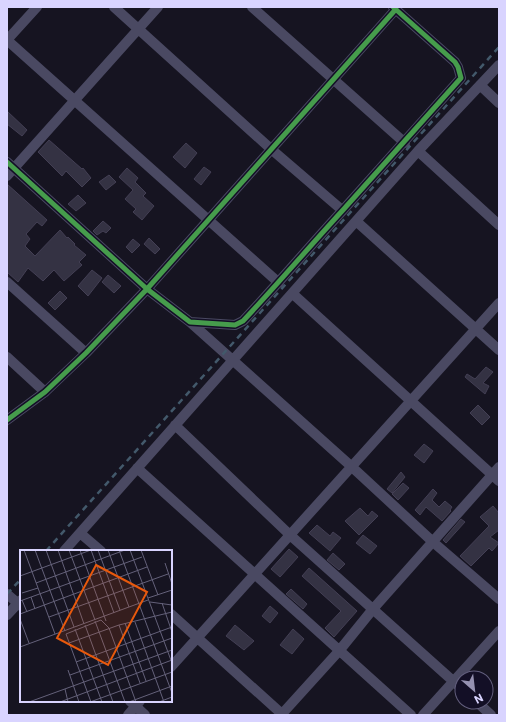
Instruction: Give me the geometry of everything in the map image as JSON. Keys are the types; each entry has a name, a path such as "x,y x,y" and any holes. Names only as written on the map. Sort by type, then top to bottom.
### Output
{"street":[{"path":"37,7 7,40 279,283"},
{"path":"114,7 271,149 342,210"},
{"path":"158,7 9,169 147,289 190,322 234,360 352,466 433,542 499,600"},
{"path":"252,7 405,143"},
{"path":"7,420 45,392 86,353 147,289 394,8 455,62 461,78 405,143 342,210 279,283 243,321 235,325 190,322"},
{"path":"65,550 293,294 356,221 499,65"},
{"path":"480,85 499,103"},
{"path":"418,152 499,225"},
{"path":"356,221 499,350"},
{"path":"7,282 86,353"},
{"path":"172,615 282,715 433,542 497,475 293,294"},
{"path":"172,666 499,303"},
{"path":"7,357 45,392"},
{"path":"175,425 290,534 453,681"},
{"path":"137,468 411,715"},
{"path":"80,532 100,550"},
{"path":"7,594 20,603 7,615"},
{"path":"423,715 499,631"},
{"path":"128,715 135,703 145,715"}],"building":[{"path":"7,111 27,130 22,136 7,124"},
{"path":"49,140 82,169 83,168 91,178 82,187 66,171 62,176 38,152"},
{"path":"186,143 197,153 185,168 173,157"},
{"path":"204,167 211,172 201,185 194,179"},
{"path":"127,168 138,178 135,182 146,193 143,196 154,206 142,220 133,212 136,209 125,199 133,190 119,177"},
{"path":"109,175 116,182 106,190 99,182"},
{"path":"7,184 47,220 42,226 37,222 26,234 30,239 25,246 35,256 60,230 86,255 79,262 82,265 64,281 54,270 43,281 28,268 18,282 7,272"},
{"path":"78,195 86,203 76,211 68,204"},
{"path":"103,221 111,228 106,233 103,231 97,235 93,231"},
{"path":"149,238 160,249 155,254 144,244"},
{"path":"133,239 140,245 132,253 126,247"},
{"path":"92,270 102,278 88,296 78,286"},
{"path":"108,275 121,286 114,293 102,282"},
{"path":"60,291 67,298 55,310 48,303"},
{"path":"486,367 493,372 483,383 489,386 485,394 465,377 467,374 475,379"},
{"path":"478,405 490,417 482,425 470,413"},
{"path":"424,444 433,451 424,463 414,455"},
{"path":"401,472 405,477 392,493 387,489"},
{"path":"403,483 409,488 398,500 392,494"},
{"path":"433,489 437,493 432,500 439,507 445,501 452,507 450,510 451,511 442,521 426,507 420,515 415,510"},
{"path":"493,506 499,513 499,530 490,537 499,543 492,551 489,548 471,566 460,556 489,526 480,517"},
{"path":"360,508 368,516 372,511 378,516 359,535 345,521"},
{"path":"461,519 465,522 446,543 443,540"},
{"path":"317,525 330,536 333,532 341,538 330,551 309,533"},
{"path":"363,535 377,546 370,554 356,543"},
{"path":"289,549 298,557 280,577 271,569"},
{"path":"333,553 345,564 339,570 327,560"},
{"path":"309,568 357,611 334,637 325,628 341,611 302,576"},
{"path":"291,589 307,604 303,609 286,594"},
{"path":"270,606 278,613 270,623 262,616"},
{"path":"235,625 254,641 244,650 226,636"},
{"path":"293,629 304,639 292,654 280,645"}],"railway":[{"path":"47,550 499,47"},
{"path":"7,594 20,580"}],"cycle path":[{"path":"7,162 147,289 190,322 235,325 243,321 256,307 461,78 455,62 393,7"},
{"path":"7,420 45,392 86,353 147,289 396,9"}]}
